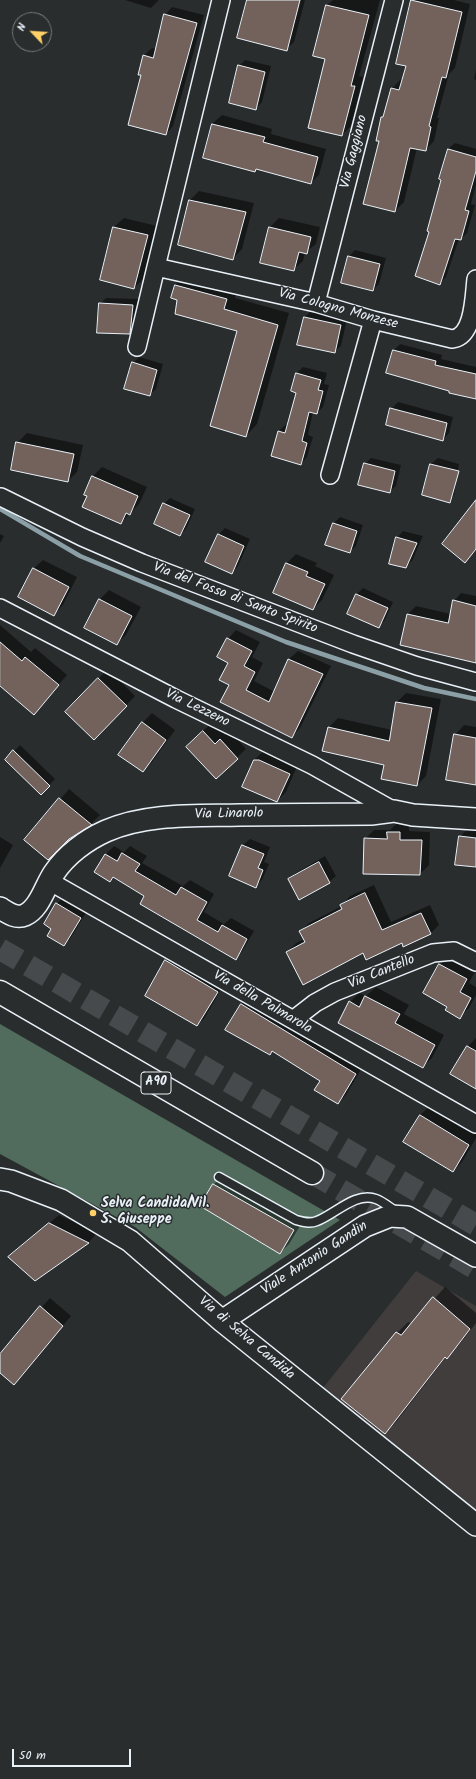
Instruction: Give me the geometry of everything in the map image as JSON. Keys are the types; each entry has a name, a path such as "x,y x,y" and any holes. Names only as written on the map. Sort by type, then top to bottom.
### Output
{"highway":[{"name":"A90","path":"0,992 312,1173"}],"street":[{"path":"137,347 221,0"},
{"name":"Via Gaggiano","path":"316,303 394,0"},
{"name":"Via Cologno Monzese","path":"156,267 316,303 373,320 444,338 457,338 463,334 469,323 476,279"},
{"path":"330,475 373,320"},
{"name":"Via del Fosso di Santo Spirito","path":"1,497 96,544 142,563 354,644 417,666 476,682"},
{"name":"Via Lezzeno","path":"0,608 176,699 312,765 394,811"},
{"name":"Via Linarolo","path":"0,908 15,916 22,916 35,906 49,880 68,857 92,839 115,827 143,820 194,816 371,814 394,811 413,815 476,819"},
{"name":"Via della Palmarola","path":"49,880 476,1124"},
{"name":"Via Cantello","path":"293,1020 335,992 433,953 454,951 476,962"},
{"name":"Via di Selva Candida","path":"0,1179 11,1181 61,1200 130,1241 222,1320 476,1525"},
{"path":"402,1216 426,1227 476,1256"},
{"name":"Viale Antonio Gandin","path":"222,1320 365,1226 383,1218 402,1216"}],"lane":[{"path":"219,1177 296,1220 307,1223 316,1222 354,1202 370,1198 382,1202 402,1216"}],"shaded area":[{"path":"416,1271 476,1306 476,1511 323,1388"}],"green space":[{"path":"0,1024 340,1220 225,1297 135,1227 0,1154"}],"building":[{"path":"247,0 300,0 287,51 237,38"},
{"path":"411,0 462,12 446,78 442,77 429,126 431,127 426,151 410,148 395,212 363,204 379,141 376,141 381,117 383,117 391,88 399,90 406,66 396,64"},
{"path":"326,5 369,15 351,86 355,86 342,136 308,128 325,59 313,56"},
{"path":"164,14 197,23 166,135 128,125 141,75 138,75 143,55 153,58"},
{"path":"238,65 265,72 256,110 229,103"},
{"path":"212,124 265,137 263,142 318,157 311,184 256,169 255,172 203,158"},
{"path":"448,149 476,157 476,171 465,210 469,211 461,240 455,239 440,285 415,276 429,232 427,231 441,180 439,179"},
{"path":"189,200 246,212 233,260 178,245"},
{"path":"113,227 148,235 134,289 100,280"},
{"path":"269,227 311,237 307,254 299,252 294,271 260,263"},
{"path":"348,256 380,264 373,291 341,283"},
{"path":"175,285 227,299 224,309 278,325 246,437 210,426 237,331 175,314 177,300 171,298"},
{"path":"99,303 133,305 130,334 97,333"},
{"path":"304,317 341,325 335,353 297,345"},
{"path":"393,350 436,361 435,365 476,374 476,399 449,393 449,391 386,373"},
{"path":"132,362 157,370 150,396 124,389"},
{"path":"296,373 321,380 318,390 323,391 317,414 309,412 302,441 307,443 301,465 271,456 278,431 285,433 296,393 291,391"},
{"path":"390,408 447,423 443,441 386,425"},
{"path":"16,442 74,454 68,482 11,470"},
{"path":"364,463 395,471 390,493 358,485"},
{"path":"430,464 459,471 450,503 422,495"},
{"path":"92,476 138,496 130,515 126,513 121,524 82,507 87,496 84,495"},
{"path":"476,500 476,549 465,563 442,544"},
{"path":"163,503 190,515 180,536 154,524"},
{"path":"333,523 357,531 350,553 325,545"},
{"path":"218,534 244,546 232,574 205,562"},
{"path":"396,537 417,543 406,568 389,564"},
{"path":"286,563 308,572 306,576 325,584 313,610 273,593"},
{"path":"33,568 69,587 54,616 18,597"},
{"path":"356,594 388,608 379,628 347,614"},
{"path":"99,599 132,616 117,645 84,628"},
{"path":"453,600 476,606 476,663 400,645 407,614 448,623"},
{"path":"227,638 252,651 244,666 255,672 246,690 269,702 288,659 323,674 292,738 220,702 229,685 219,680 228,663 217,657"},
{"path":"0,642 22,661 25,657 59,685 34,715 0,686"},
{"path":"98,678 127,706 94,740 65,712"},
{"path":"396,702 432,708 417,786 381,779 384,765 322,751 328,727 389,741"},
{"path":"142,722 166,740 143,772 118,755"},
{"path":"203,731 215,744 220,739 238,759 216,779 186,747"},
{"path":"454,734 476,738 476,785 446,780"},
{"path":"13,750 50,786 41,795 5,760"},
{"path":"254,760 259,760 290,774 277,802 242,787"},
{"path":"59,798 92,825 69,839 48,860 24,840"},
{"path":"387,832 400,832 400,840 422,840 420,875 363,874 364,838 387,839"},
{"path":"459,836 476,838 476,867 455,865"},
{"path":"242,845 264,854 258,868 263,870 256,888 229,876"},
{"path":"122,853 140,864 135,871 176,895 181,887 207,902 197,920 218,932 222,925 247,939 236,960 140,904 144,896 113,877 110,882 94,872 105,854 117,861"},
{"path":"319,862 330,883 299,900 288,879"},
{"path":"365,893 382,930 421,913 431,934 403,947 402,943 366,960 363,953 303,985 286,952 305,942 299,931 342,909 340,905"},
{"path":"56,903 81,918 64,946 47,936 51,929 44,924"},
{"path":"165,960 218,992 197,1026 145,996"},
{"path":"439,964 467,979 460,992 471,998 460,1019 445,1010 447,1007 423,993"},
{"path":"365,996 400,1014 395,1023 435,1045 423,1068 338,1023 349,1001 359,1007"},
{"path":"241,1004 356,1074 338,1104 314,1090 320,1081 272,1051 270,1055 225,1030"},
{"path":"467,1046 476,1051 476,1089 450,1074"},
{"path":"420,1115 469,1145 453,1172 403,1142"},
{"path":"213,1184 294,1230 280,1254 200,1206"},
{"path":"49,1223 89,1243 35,1281 8,1257"},
{"path":"433,1297 470,1329 447,1359 445,1357 385,1434 341,1399 396,1332 401,1335"},
{"path":"40,1306 63,1326 14,1385 0,1373 0,1354"}],"waterway":[{"path":"0,509 80,556 286,642 424,688 476,699"}],"tunnel":[{"path":"0,949 476,1225"},
{"path":"312,1173 476,1269"}],"place":[{"name":"Selva Candida/Vil. S. Giuseppe","path":"93,1213"}]}
